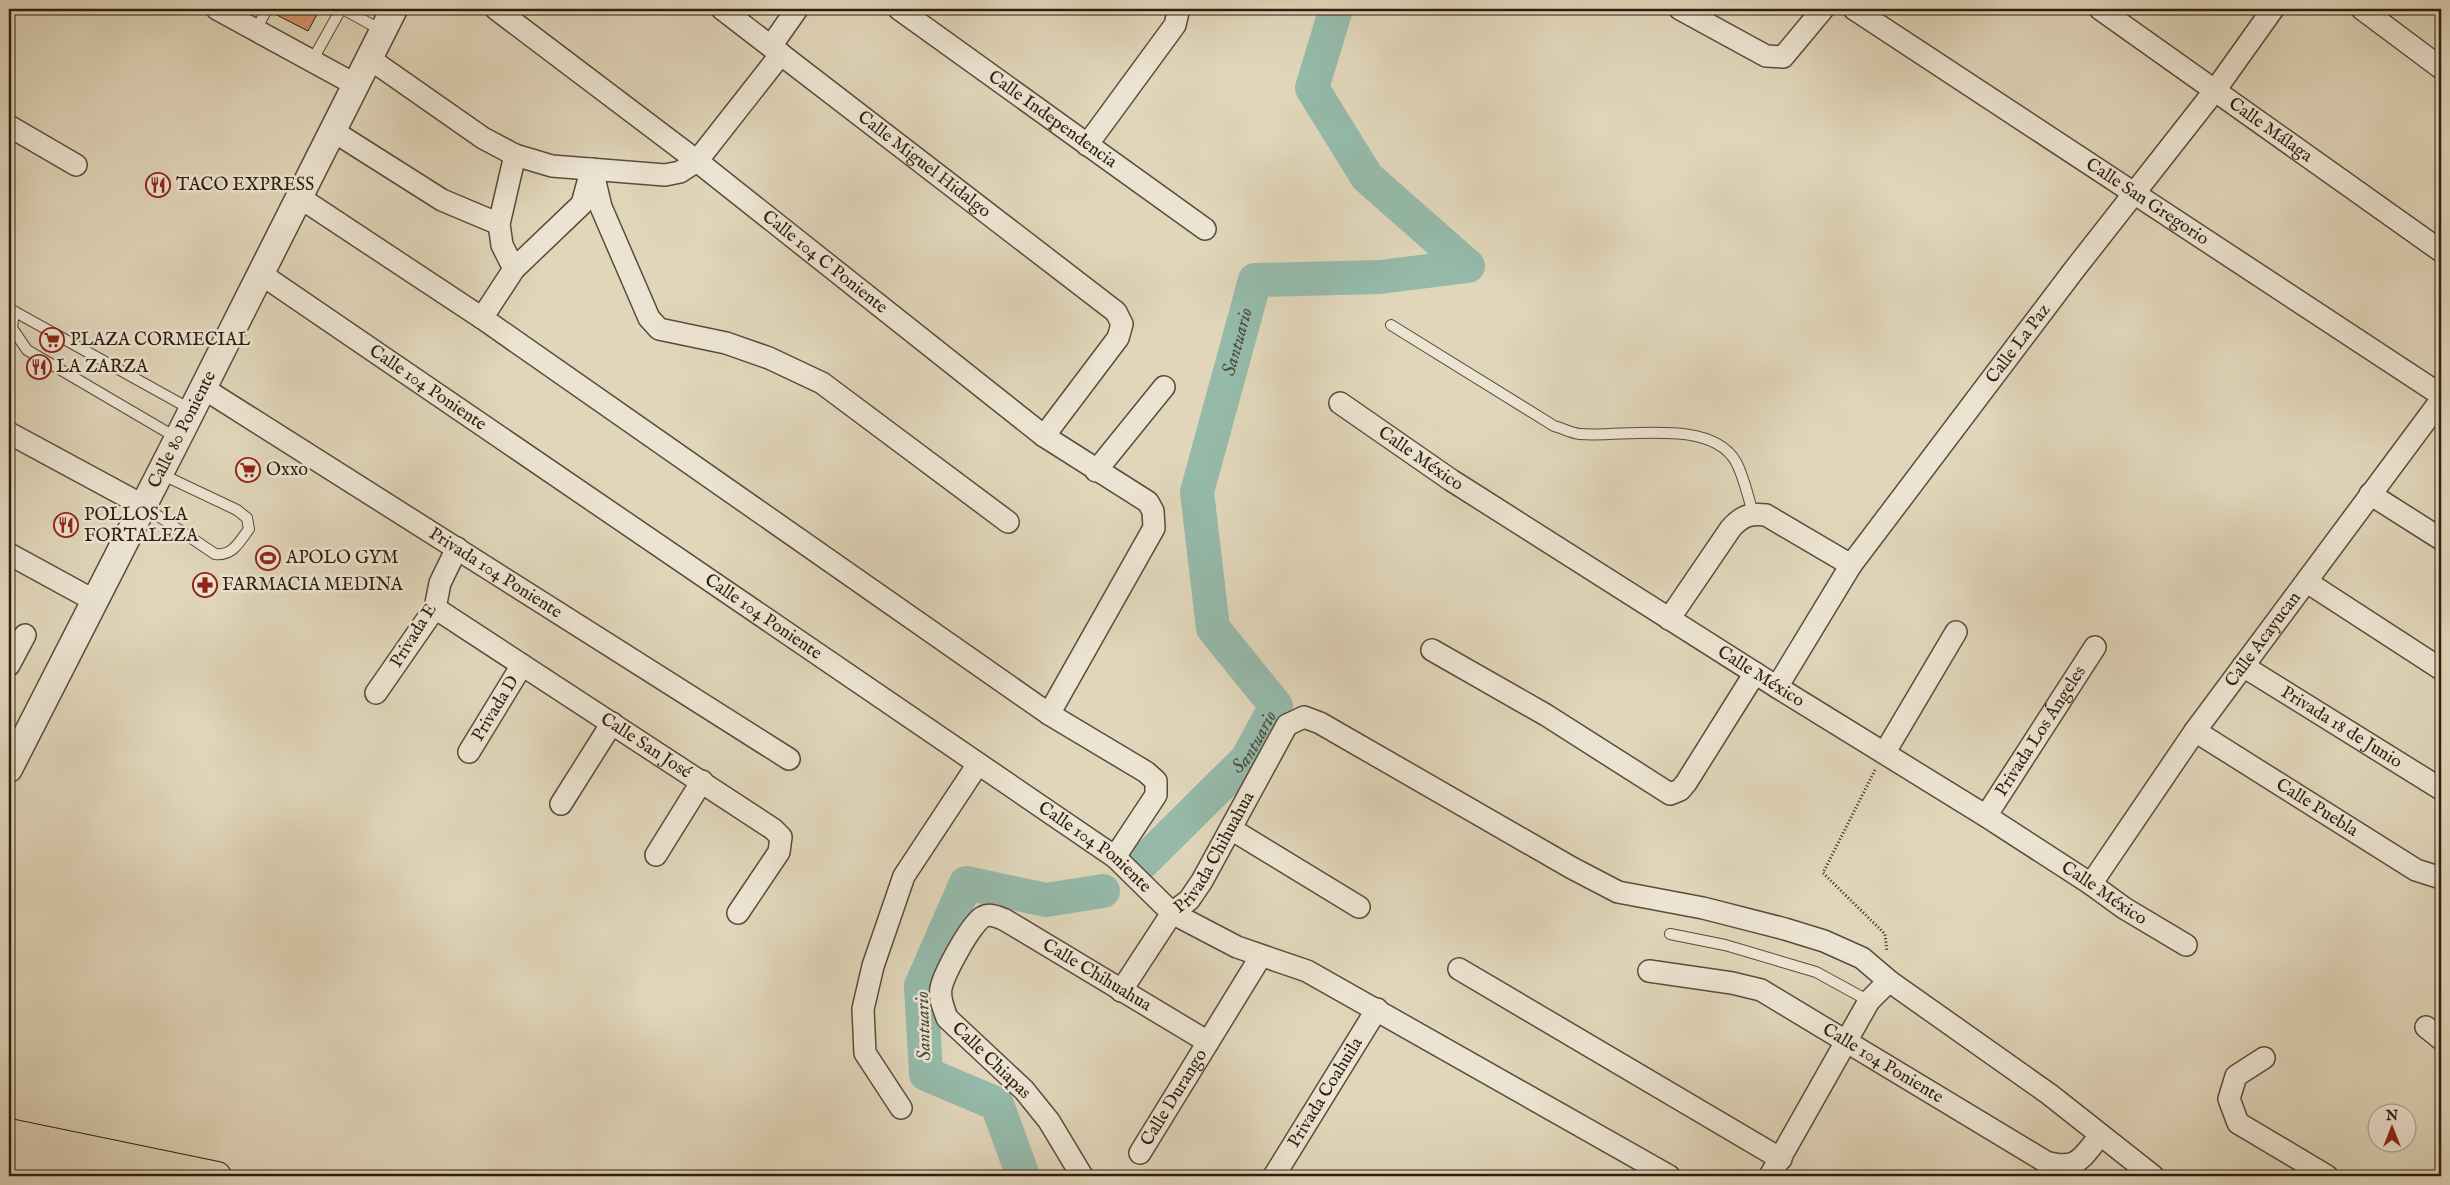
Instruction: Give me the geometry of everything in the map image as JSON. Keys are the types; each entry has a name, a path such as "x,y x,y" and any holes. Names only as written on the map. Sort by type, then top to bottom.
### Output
{"highway":[{"path":"9,1133 217,1176"},
{"path":"9,1158 120,1176"}],"street":[{"path":"217,9 356,85"},
{"name":"Calle 104 C Poniente","path":"496,9 697,161 1044,436 1096,471 1148,502 1153,511 1154,528 1050,714"},
{"name":"Calle Miguel Hidalgo","path":"722,9 1116,312 1122,324 1118,338 1044,436"},
{"path":"370,59 483,138 514,155 552,166 665,175 680,172 697,161 776,50 797,9"},
{"name":"Calle Independencia","path":"899,9 1206,229"},
{"path":"1680,9 1766,56 1783,57 1823,9"},
{"name":"Calle San Gregorio","path":"1854,9 2136,192 2441,395"},
{"name":"Calle Málaga","path":"2100,9 2216,89 2441,250"},
{"name":"Calle La Paz","path":"1777,687 1851,565 2216,89 2273,9"},
{"path":"2362,9 2441,68"},
{"path":"1087,145 1175,25 1177,10"},
{"name":"Calle 80 Poniente","path":"9,769 389,20"},
{"path":"9,126 76,165"},
{"path":"333,131 442,200 499,224"},
{"path":"514,155 499,224 502,244 514,269"},
{"path":"482,318 514,269 582,204 592,169"},
{"path":"592,169 601,207 648,318 659,329 726,343 768,358 822,383 1008,522"},
{"path":"299,197 482,318 1050,714 1146,772 1156,781 1156,795 1115,857"},
{"name":"Calle 104 Poniente","path":"261,274 1115,857 1172,913 1237,947 1307,971 1669,1176"},
{"path":"1096,471 1164,387"},
{"name":"Privada 104 Poniente","path":"197,399 458,548 789,759"},
{"name":"Calle Acayucan","path":"2091,884 2195,731 2441,400"},
{"name":"Calle México","path":"1340,403 1451,480 1777,687 1885,752 2091,884 2124,908 2186,945"},
{"path":"9,433 144,506"},
{"path":"2370,494 2441,539"},
{"path":"1669,619 1747,515 1766,515 1851,565"},
{"name":"Privada E","path":"376,693 436,608 440,582 458,548"},
{"path":"9,554 95,601"},
{"path":"2307,582 2441,669"},
{"name":"Calle San José","path":"436,608 773,829 780,837 779,852 738,913"},
{"path":"1885,752 1956,632"},
{"path":"9,666 26,635"},
{"name":"Privada Los Ángeles","path":"1986,816 2095,647"},
{"path":"1432,650 1546,716 1670,794 1680,790 1686,783 1755,673"},
{"name":"Privada D","path":"469,752 522,665"},
{"name":"Privada 18 de Junio","path":"2244,666 2441,789"},
{"name":"Privada Chihuahua","path":"1121,991 1172,913 1189,900 1202,881 1287,725 1304,717 1320,723 1572,868 1618,892 1703,908 1824,941 1862,958 1889,980"},
{"path":"561,804 612,723"},
{"name":"Calle Puebla","path":"2195,731 2416,870 2441,878"},
{"path":"901,1108 864,1054 863,1008 873,966 904,876 978,764"},
{"path":"656,855 702,781"},
{"path":"1231,829 1359,907"},
{"name":"Calle Chihuahua","path":"984,916 994,915 1005,920 1208,1042"},
{"name":"Calle Chiapas","path":"984,916 974,924 941,988 944,1011 947,1018 958,1031 1024,1090 1049,1121 1082,1176"},
{"name":"Calle Durango","path":"1140,1153 1261,956"},
{"path":"1460,969 1775,1168 1848,1042 1869,1001 1889,980 2049,1094 2153,1176"},
{"name":"Calle 104 Poniente","path":"1648,971 1732,983 1761,990 2046,1162 2060,1166 2077,1163 2100,1136"},
{"name":"Privada Coahuila","path":"1274,1176 1377,1009"},
{"path":"2264,1058 2236,1076 2228,1099 2238,1123 2328,1176"}],"lane":[{"path":"256,30 267,9"},
{"path":"312,61 342,9 389,20"},
{"path":"178,438 27,350 12,328 12,310 197,399"},
{"path":"1391,325 1554,426 1578,434 1666,433 1696,436 1721,445 1736,462 1747,515"},
{"path":"144,506 215,554 224,555 231,552 249,529 247,518 237,510 160,473"},
{"path":"1670,934 1725,945 1816,972 1869,1001"}],"path":[{"path":"1885,752 1823,873 1885,934 1889,980"}],"building":[{"path":"274,9 320,9 308,31 273,13"}],"waterway":[{"name":"Santuario","path":"1142,863 1247,759 1276,706 1213,628 1197,492 1255,280 1380,277 1468,266 1367,177 1312,88 1336,9"},
{"name":"Santuario","path":"1023,1176 997,1104 926,1074 921,986 966,883 1046,900 1103,891"}],"place":[{"name":"TACO EXPRESS","path":"158,185"},
{"name":"PLAZA CORMECIAL","path":"52,340"},
{"name":"LA ZARZA","path":"39,367"},
{"name":"Oxxo","path":"248,470"},
{"name":"POLLOS LA FORTALEZA","path":"66,525"},
{"name":"APOLO GYM","path":"268,558"},
{"name":"FARMACIA MEDINA","path":"205,585"}]}
